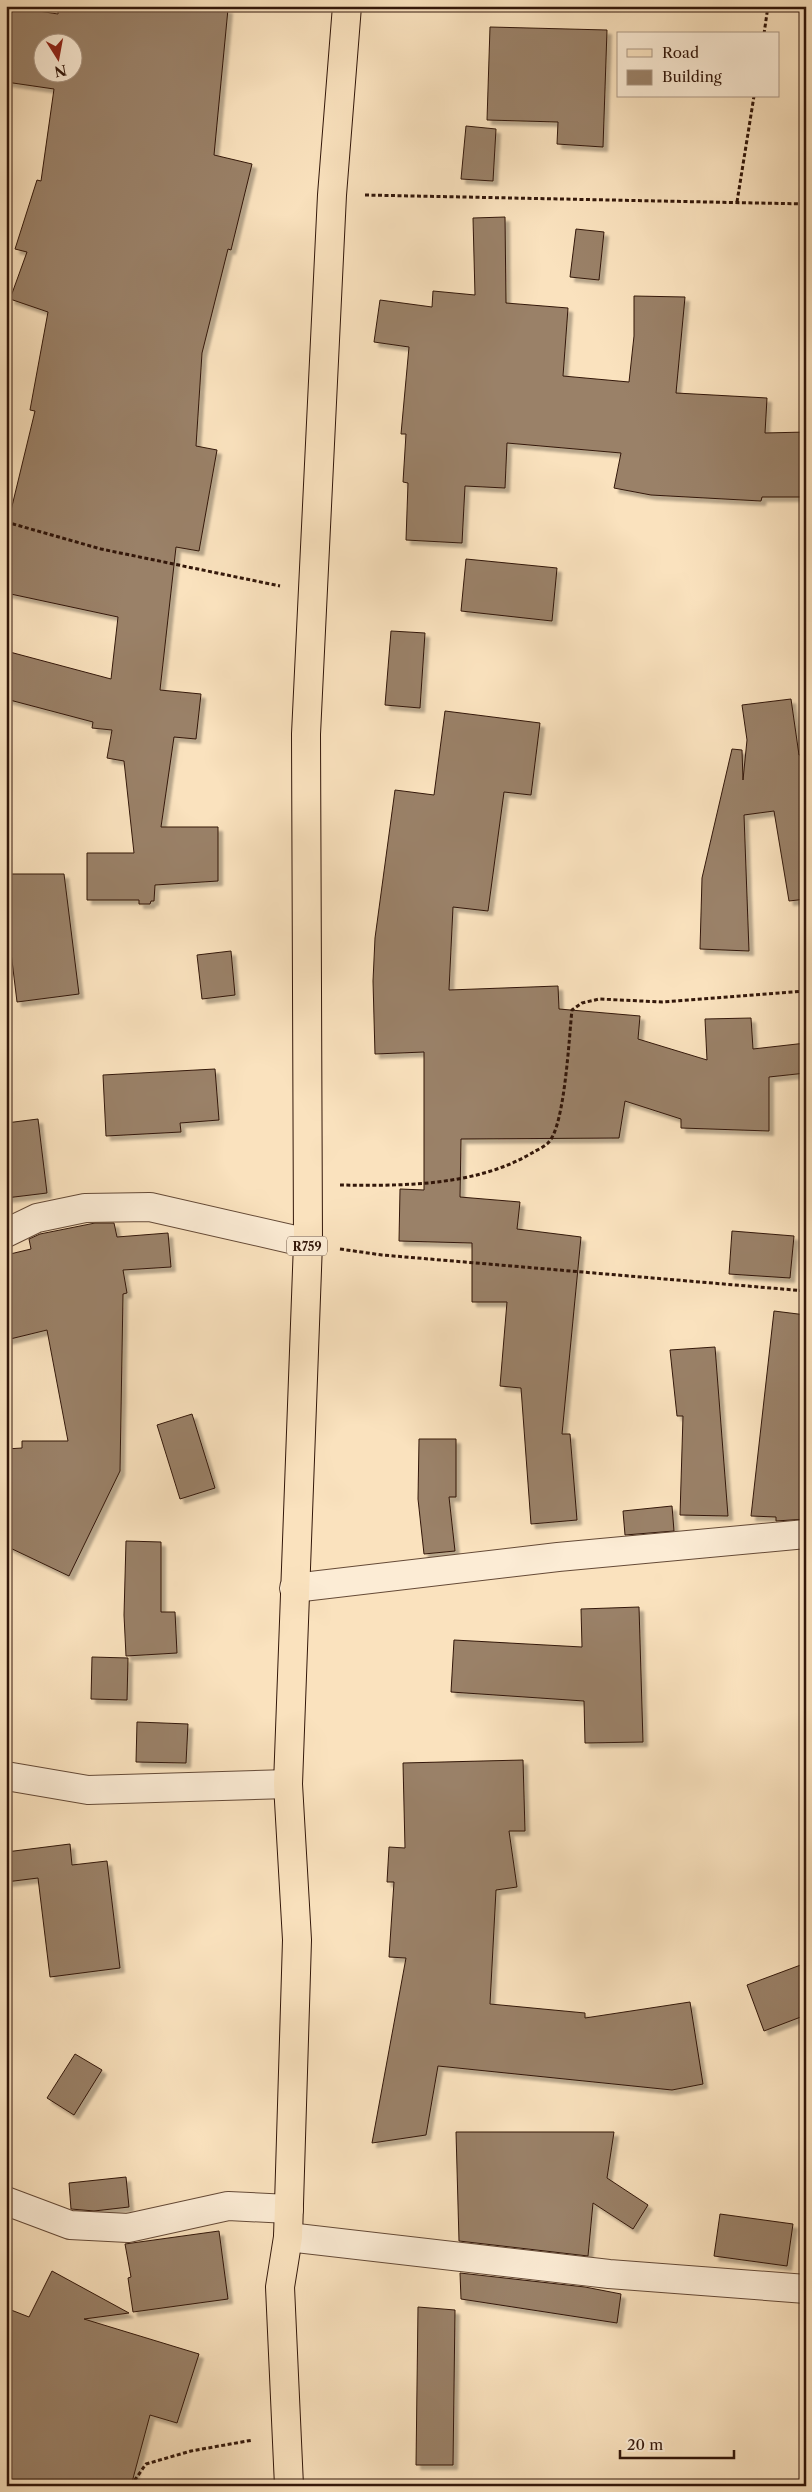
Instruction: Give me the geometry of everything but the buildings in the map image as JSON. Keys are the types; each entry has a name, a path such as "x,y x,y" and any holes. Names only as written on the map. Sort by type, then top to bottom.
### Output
{"main road":[{"name":"R759","path":"289,2486 280,2287 288,2237 289,2209 296,1940 288,1784 308,1243 306,734 315,593 332,195 347,6"}],"street":[{"path":"6,1233 37,1218 85,1208 150,1207 308,1243"},
{"path":"294,1588 558,1557 806,1534"},
{"path":"6,1776 88,1790 288,1784"},
{"path":"6,2201 70,2225 128,2228 228,2206 289,2209"},
{"path":"288,2237 609,2274 806,2289"}],"path":[{"path":"764,32 768,6"},
{"path":"737,202 754,98"},
{"path":"332,195 806,204"},
{"path":"6,522 101,549 315,593"},
{"path":"307,1185 391,1186 475,1176 522,1159 549,1142 560,1113 572,1010 582,1003 599,998 662,1002 806,991"},
{"path":"308,1243 382,1255 806,1292"},
{"path":"104,2486 132,2484 146,2464 191,2450 288,2434"}]}
